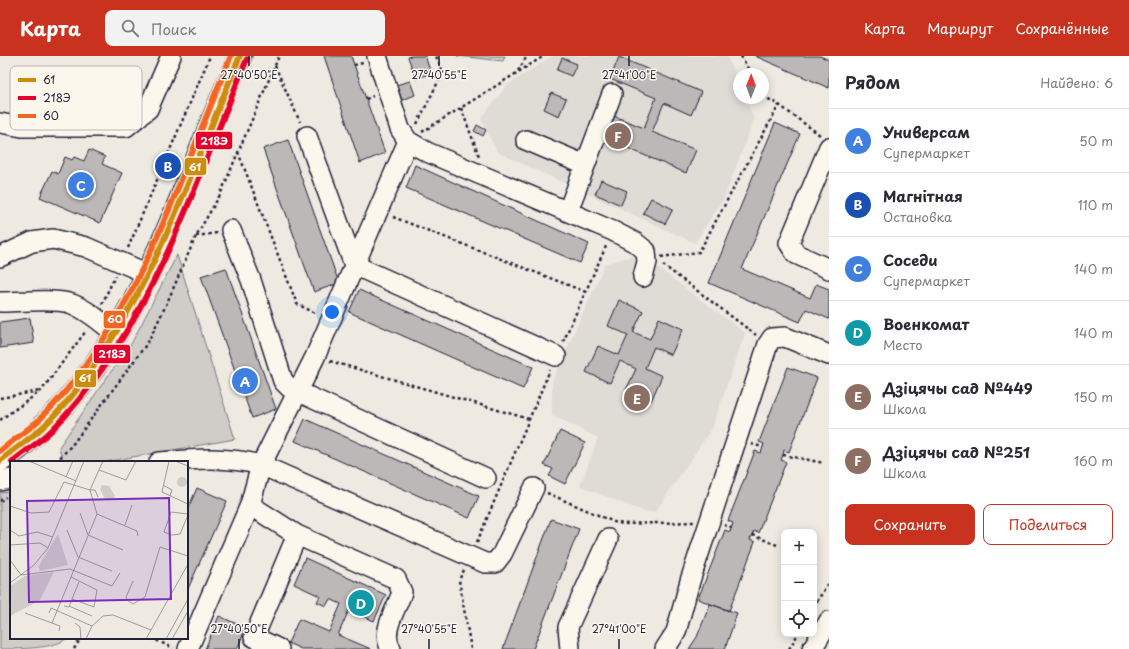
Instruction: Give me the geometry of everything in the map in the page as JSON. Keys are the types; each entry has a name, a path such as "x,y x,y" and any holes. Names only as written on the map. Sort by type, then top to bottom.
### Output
{"main road":[{"path":"0,461 34,435 62,407 92,370 116,334 148,274 240,56"}],"street":[{"path":"142,114 148,109 171,56"},
{"path":"377,56 400,129 408,141 428,152 568,211 636,243 649,254 643,278"},
{"path":"568,211 612,94"},
{"path":"0,123 10,125"},
{"path":"306,136 354,266 556,356"},
{"path":"526,140 585,165"},
{"path":"188,649 250,505 261,465 296,392 315,357 408,141"},
{"path":"826,142 789,242 796,254 829,269"},
{"path":"231,230 251,280 283,381 290,388 486,478"},
{"path":"0,257 32,242 53,239 86,247 148,274"},
{"path":"0,302 38,300 71,303 96,318 116,334"},
{"path":"665,649 676,632 710,521 768,344 772,338 786,337 829,355"},
{"path":"175,461 224,458 242,460 261,465 485,564 495,563 502,554 534,488"},
{"path":"0,481 10,479"},
{"path":"250,505 296,535 396,579 402,592 387,632 388,645 391,649"},
{"path":"279,649 251,643 296,535"},
{"path":"570,649 568,628 608,539"},
{"path":"812,649 829,621"}],"path":[{"path":"0,420 40,391 96,318 210,56"},
{"path":"57,461 72,445 148,342 196,236 220,195 279,56"},
{"path":"408,141 443,72 436,56"},
{"path":"517,73 527,56"},
{"path":"408,141 544,56"},
{"path":"741,56 748,68"},
{"path":"275,66 306,136"},
{"path":"769,99 779,105 826,142"},
{"path":"649,254 699,252 779,105"},
{"path":"461,108 487,177"},
{"path":"238,152 297,304 330,321"},
{"path":"378,211 586,292"},
{"path":"196,236 231,230"},
{"path":"471,649 459,580 471,557 556,356 613,231"},
{"path":"649,254 768,344"},
{"path":"315,357 529,419"},
{"path":"0,398 40,391"},
{"path":"783,454 824,463"},
{"path":"534,488 614,522 623,524 665,524 710,521 731,528"},
{"path":"752,535 777,545"},
{"path":"817,602 829,581"},
{"path":"789,649 796,637"},
{"path":"74,649 79,639"},
{"path":"153,639 176,649"}],"shaded area":[{"path":"457,56 505,56 503,61"},
{"path":"553,56 727,56 733,70 733,104 748,104 754,119 725,196 695,243 497,152 481,119 507,85"},
{"path":"177,255 235,439 110,461 63,461 59,447 110,373 128,350"},
{"path":"632,256 657,267 745,333 712,428 656,511 645,512 580,486 598,438 552,415 552,382 605,264"},
{"path":"10,492 10,639 66,639 62,642 36,648 0,649 0,493"}],"building":[{"path":"324,56 351,56 385,153 360,163"},
{"path":"425,56 431,73 416,79 408,57"},
{"path":"755,56 820,56 829,60 829,88"},
{"path":"619,57 701,92 691,115 664,103 652,132 696,150 686,173 604,138 614,116 644,128 656,98 610,79"},
{"path":"562,58 577,64 571,76 557,70"},
{"path":"410,81 415,95 402,100 396,85"},
{"path":"551,93 566,99 559,116 544,109"},
{"path":"775,123 800,134 742,269 810,298 816,284 829,289 829,319 806,309 800,322 709,283"},
{"path":"477,125 486,130 483,136 474,131"},
{"path":"288,140 339,283 314,292 263,149"},
{"path":"89,150 105,157 102,164 122,173 100,223 40,197 52,171 58,174 65,157 72,160 74,157 84,161"},
{"path":"415,165 589,244 580,263 406,188"},
{"path":"601,180 627,191 621,205 595,194"},
{"path":"651,198 673,209 665,224 643,213"},
{"path":"226,268 276,409 252,418 201,276"},
{"path":"359,290 533,367 523,389 349,312"},
{"path":"619,300 643,311 633,332 650,339 659,318 683,329 671,355 654,347 645,368 662,376 651,401 626,390 636,369 620,361 610,383 586,372 598,346 619,355 628,335 608,326"},
{"path":"30,318 34,343 0,348 0,322"},
{"path":"788,367 817,378 789,452 784,450 781,460 786,462 758,533 754,531 750,540 755,542 729,611 698,599 725,530 730,532 733,523 728,521 755,451 761,453 764,444 759,442"},
{"path":"305,419 479,496 469,518 295,441"},
{"path":"560,431 585,443 565,484 549,476 553,469 544,465"},
{"path":"197,488 227,501 188,589 188,509"},
{"path":"551,519 579,529 533,649 503,649"},
{"path":"305,558 386,595 374,621 349,610 338,635 371,649 301,649 288,643 299,619 329,632 341,604 330,599 326,606 317,602 320,596 294,584"},
{"path":"710,604 737,613 725,649 689,649 697,637"},
{"path":"219,616 246,628 237,649 205,649"}],"transit line":[{"name":"60","path":"0,451 40,419 74,381 103,339 129,295 152,248 173,199 231,56"},
{"name":"61","path":"0,461 53,418 88,375 122,322 142,285 177,210 240,56"},
{"name":"218Э","path":"13,461 43,439 52,430 87,390 117,347 143,302 166,255 188,206 247,59"}],"place":[{"name":"Дзіцячы сад №251","path":"618,136"},
{"name":"Магнітная","path":"168,166"},
{"name":"Соседи","path":"81,185"},
{"name":"Универсам","path":"245,381"},
{"name":"Дзіцячы сад №449","path":"637,398"},
{"name":"Военкомат","path":"361,603"}]}
